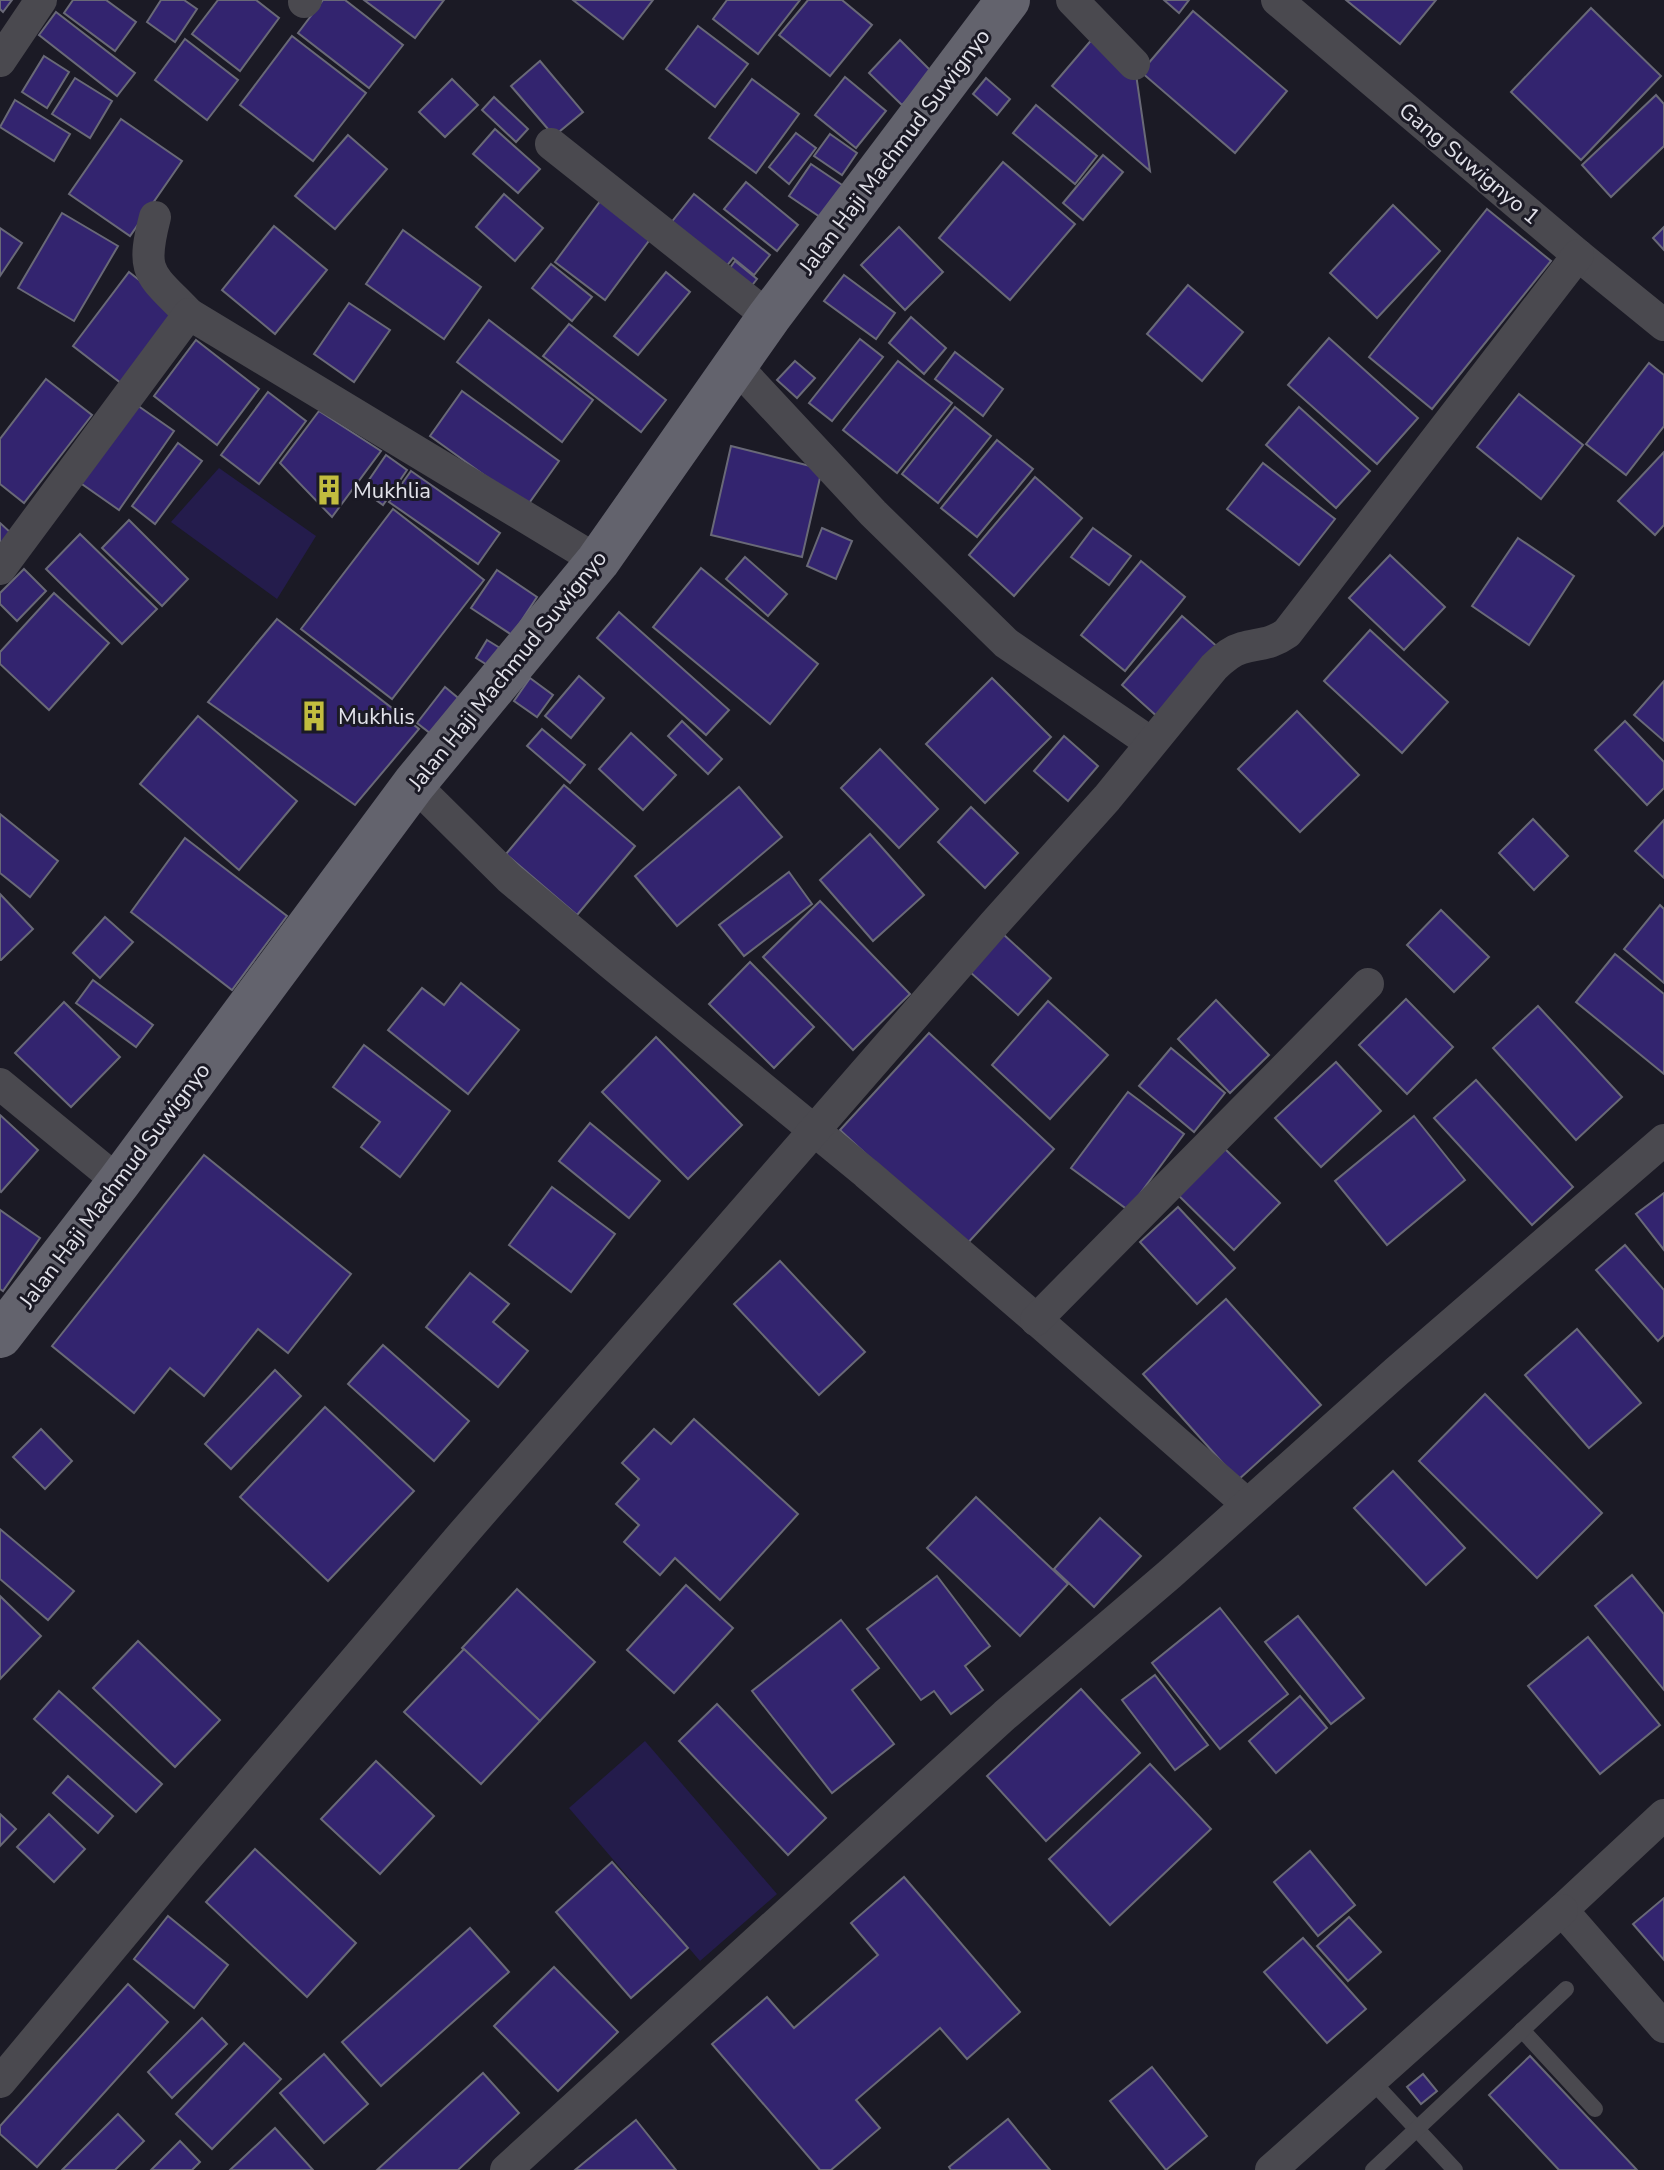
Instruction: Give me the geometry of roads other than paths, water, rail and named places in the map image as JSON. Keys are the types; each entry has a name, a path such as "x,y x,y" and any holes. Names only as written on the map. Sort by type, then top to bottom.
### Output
{"street":[{"path":"0,61 41,0"},
{"name":"Jalan Haji Machmud Suwignyo","path":"0,1336 119,1182 414,784 598,561 769,317 1008,0"},
{"path":"1072,0 1134,64"},
{"name":"Gang Suwignyo 1","path":"1277,0 1664,325"},
{"path":"551,144 769,317"},
{"path":"155,217 148,245 148,262 153,276 189,314 598,561"},
{"path":"0,2082 451,1548 1107,798 1214,667 1225,656 1241,648 1275,641 1287,633 1578,255"},
{"path":"0,569 189,314"},
{"path":"736,366 873,513 1006,643 1151,743"},
{"path":"414,784 509,878 814,1130 1247,1504"},
{"path":"1036,1320 1368,984"},
{"path":"0,1084 119,1182"},
{"path":"506,2170 1005,1715 1664,1140"},
{"path":"1271,2170 1664,1815"},
{"path":"1562,1910 1664,2027"}],"lane":[{"path":"1373,2170 1566,1989"},
{"path":"1522,2030 1595,2109"},
{"path":"1372,2081 1455,2170"}],"place":[{"name":"Mukhlia","path":"329,490"},
{"name":"Mukhlis","path":"314,716"}]}
